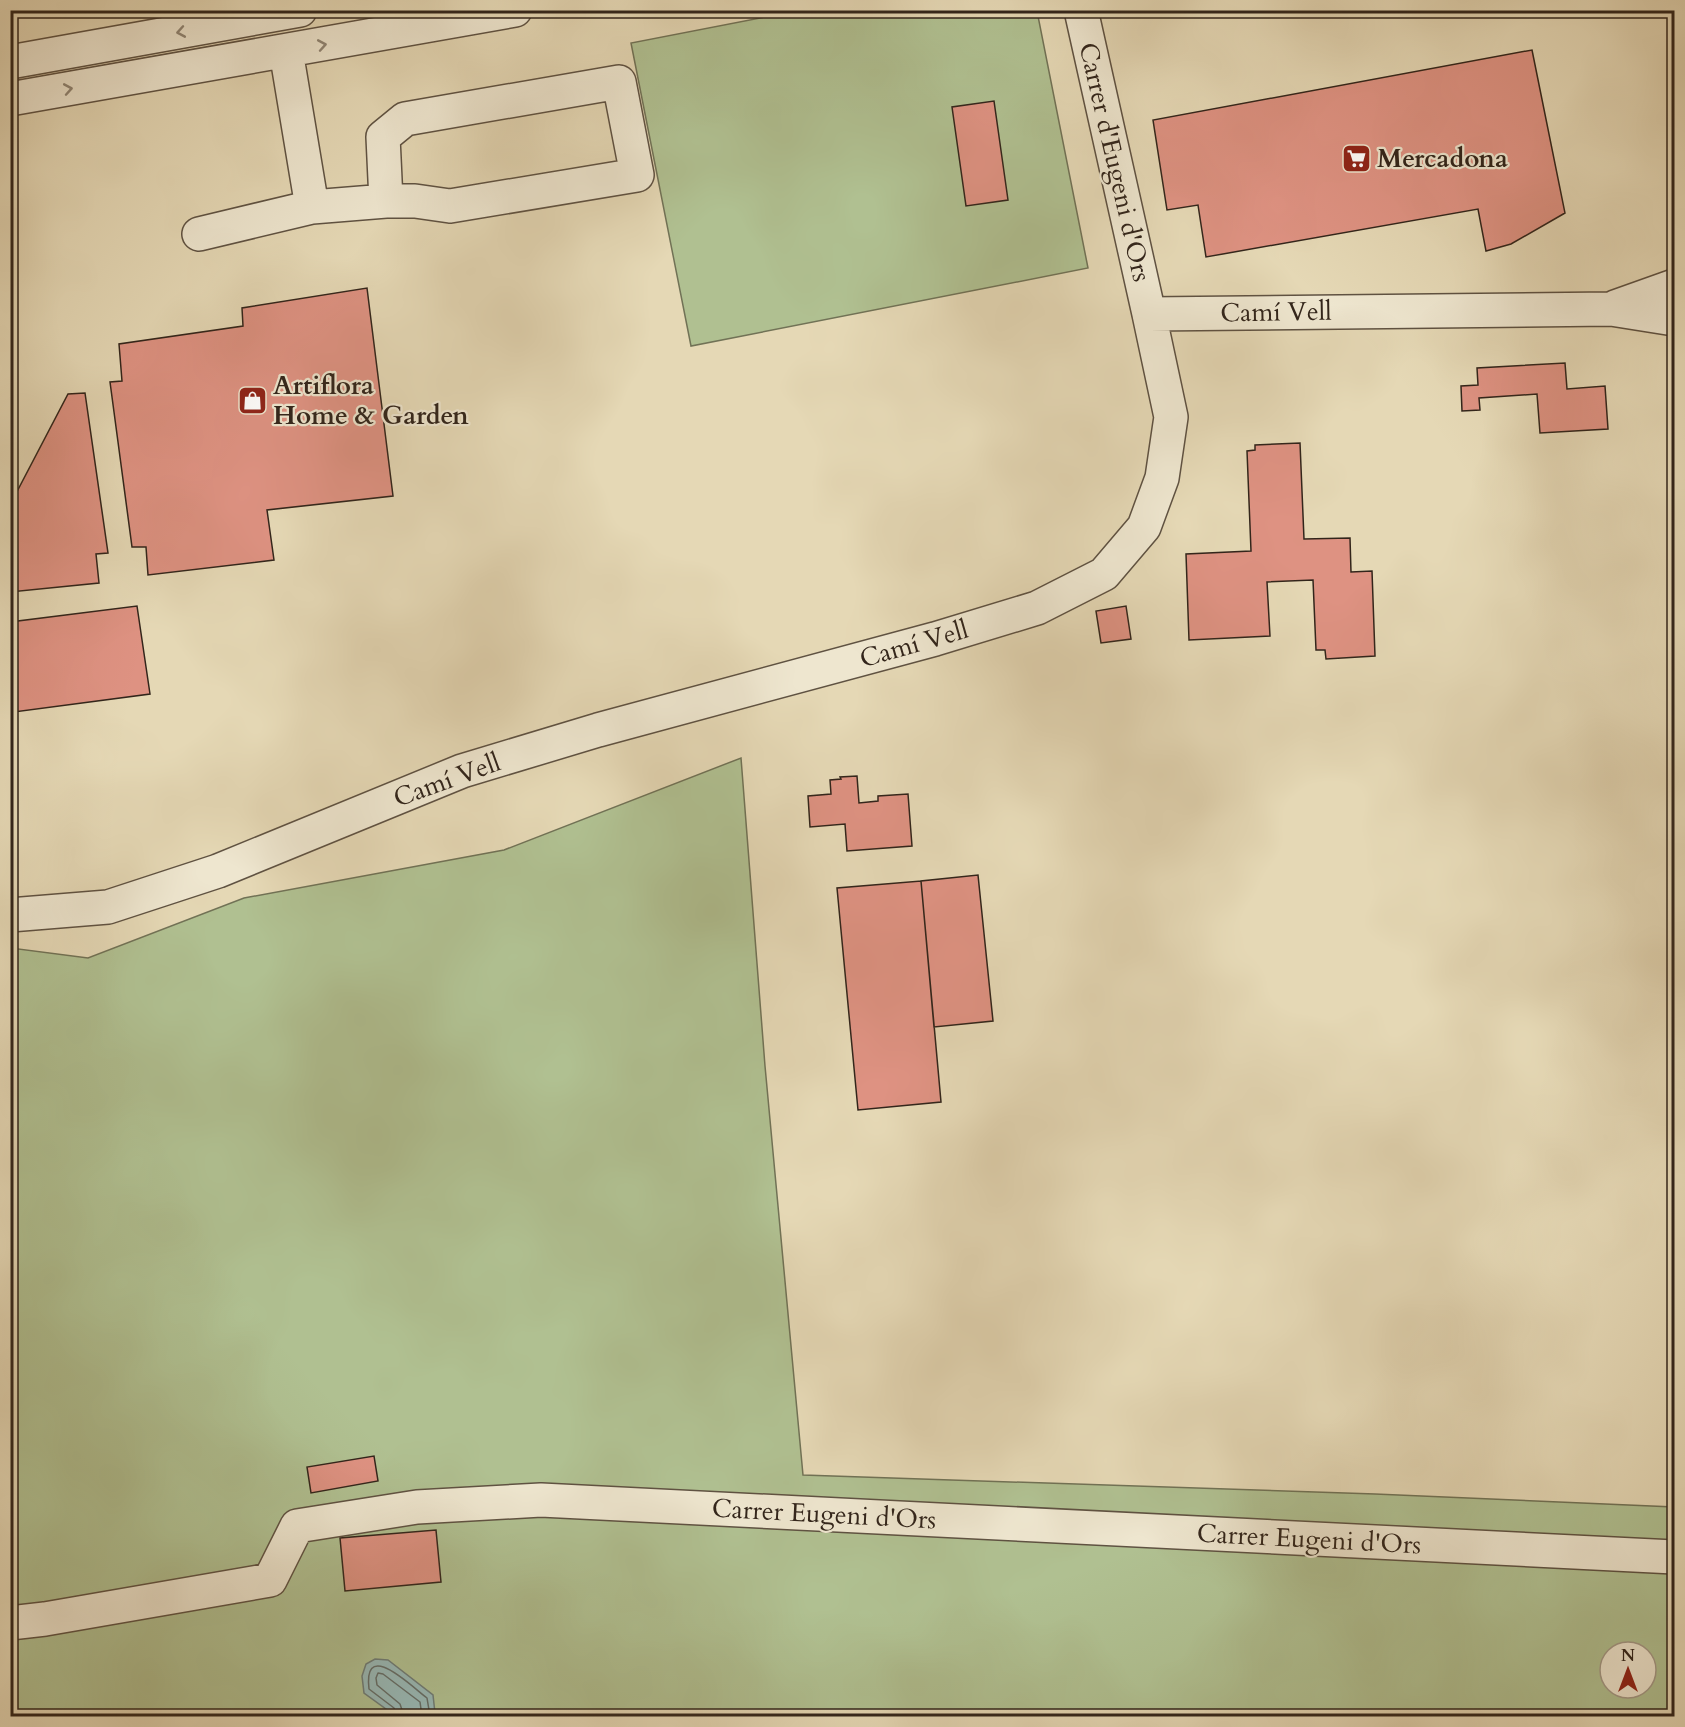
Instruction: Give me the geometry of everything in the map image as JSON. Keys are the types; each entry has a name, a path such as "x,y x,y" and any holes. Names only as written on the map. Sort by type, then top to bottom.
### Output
{"street":[{"path":"10,62 300,10"},
{"path":"10,99 515,10"},
{"name":"Carrer d'Eugeni d'Ors","path":"1082,10 1149,314"},
{"path":"285,51 312,207"},
{"path":"199,234 312,207 386,201 415,201 450,206 637,175 619,82 405,119 383,137 386,201"},
{"name":"Camí Vell","path":"1611,309 1674,286"},
{"name":"Camí Vell","path":"10,915 108,907 218,871 462,771 609,727 946,636 1037,608 1104,574 1144,527 1162,478 1170,417 1149,314 1611,309 1674,319"},
{"name":"Carrer Eugeni d'Ors","path":"10,1623 270,1580 297,1526 417,1508 541,1500 1674,1557"}],"green space":[{"path":"796,11 1037,11 1088,268 691,346 631,43"},
{"path":"741,758 765,1066 803,1475 1375,1494 1674,1507 1674,1716 11,1716 11,948 88,958 244,898 504,850"}],"water":[{"path":"375,1659 388,1660 433,1695 435,1713 440,1716 391,1716 390,1712 364,1693 362,1676 366,1664"}],"building":[{"name":"Mercadona","path":"1532,50 1565,213 1511,244 1486,251 1478,209 1206,257 1198,205 1167,210 1153,120"},
{"path":"994,101 1008,200 966,206 952,107"},
{"path":"367,288 393,496 267,510 274,560 148,575 146,547 132,547 110,382 122,381 119,344 243,326 242,308"},
{"path":"1565,363 1567,389 1605,386 1608,429 1540,433 1537,394 1479,398 1480,410 1462,411 1461,386 1478,385 1477,368"},
{"path":"85,393 108,553 96,554 99,583 10,592 10,505 68,394"},
{"path":"1300,443 1304,539 1350,538 1351,572 1372,571 1375,656 1326,659 1325,650 1316,650 1313,580 1267,582 1270,636 1189,640 1186,554 1251,551 1247,451 1255,450 1255,445"},
{"path":"137,606 150,694 14,712 10,686 10,622"},
{"path":"1126,606 1131,639 1101,643 1096,611"},
{"path":"857,776 859,803 878,801 878,796 908,794 912,846 847,851 845,824 810,827 808,796 831,794 830,780"},
{"path":"978,875 993,1021 934,1027 921,881"},
{"path":"921,881 941,1102 858,1110 837,888"},
{"path":"374,1456 378,1481 311,1493 307,1467"},
{"path":"436,1530 441,1582 345,1591 340,1538"}],"place":[{"name":"Mercadona","path":"1356,158"},
{"name":"Artiflora Home & Garden","path":"252,400"}]}
